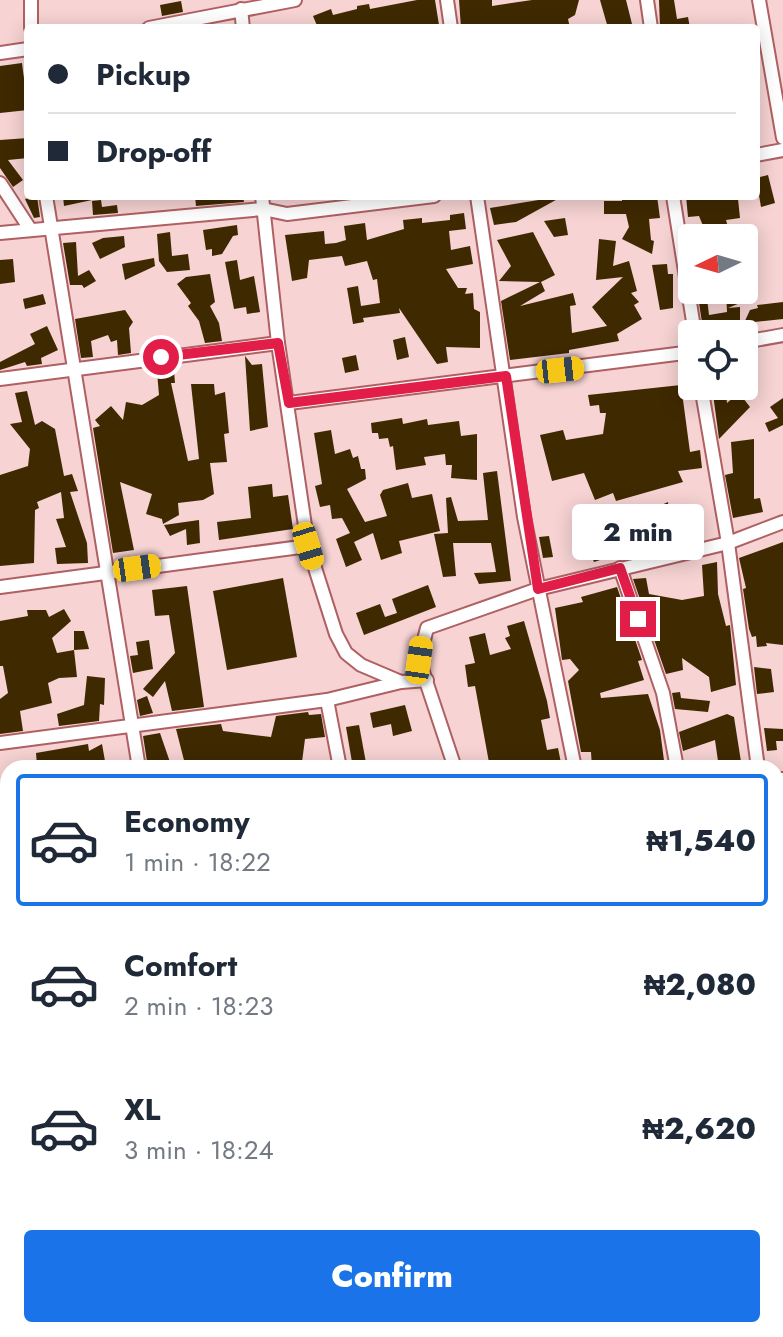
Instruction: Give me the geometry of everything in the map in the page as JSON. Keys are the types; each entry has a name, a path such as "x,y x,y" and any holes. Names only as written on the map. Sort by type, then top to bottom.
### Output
{"street":[{"path":"31,0 31,24"},
{"path":"168,24 295,0"},
{"path":"447,0 450,24"},
{"path":"647,0 650,24"},
{"path":"759,0 783,138"},
{"path":"241,9 243,24"},
{"path":"0,53 24,50"},
{"path":"760,154 783,150"},
{"path":"0,183 30,229"},
{"path":"46,200 48,226 137,760"},
{"path":"0,233 263,202 287,214 401,200"},
{"path":"478,200 538,589 573,760"},
{"path":"674,200 693,320"},
{"path":"263,202 278,343 308,546 336,634 346,653 361,665 401,682"},
{"path":"758,339 783,335"},
{"path":"0,379 278,343"},
{"path":"289,403 678,354"},
{"path":"703,400 728,543 757,760"},
{"path":"452,760 419,660 427,628 538,589 728,543 783,522"},
{"path":"0,587 308,546"},
{"path":"620,568 663,693 676,760"},
{"path":"0,743 327,700 401,682 427,680"},
{"path":"327,700 338,760"}],"building":[{"path":"417,0 435,0 439,24 316,24 313,16 331,9 333,15 369,4 370,9"},
{"path":"459,0 492,0 492,6 532,0 579,0 575,15 568,19 569,24 461,24"},
{"path":"600,0 626,0 632,24 607,24"},
{"path":"659,0 674,0 677,19 688,17 689,24 660,24"},
{"path":"181,1 183,12 162,16 160,5"},
{"path":"22,63 24,110 0,113 0,66"},
{"path":"24,138 24,158 8,160 23,180 13,187 0,168 0,140"},
{"path":"768,175 775,203 761,207 760,200 760,177"},
{"path":"25,200 38,200 40,217 34,218"},
{"path":"63,200 92,200 64,206"},
{"path":"101,200 102,207 117,205 118,213 93,215 92,201"},
{"path":"195,200 244,202 196,206"},
{"path":"556,200 516,222 494,225 490,208"},
{"path":"658,200 660,218 649,219 651,240 654,241 652,254 622,239 629,227 626,214 604,214 604,201"},
{"path":"686,200 738,200 740,218 726,220 727,224 702,224 699,216 688,217"},
{"path":"464,213 466,229 449,231 451,250 470,246 473,264 446,269 458,288 467,288 465,294 473,293 474,309 480,312 480,348 446,347 448,362 437,364 399,308 400,313 363,318 364,322 353,324 347,288 358,286 361,306 380,303 377,279 373,280 367,261 345,266 342,256 309,260 307,278 292,281 285,235 324,231 325,244 336,243 346,240 344,226 365,223 367,240 404,229 403,220 422,218 422,223 450,220 450,215"},
{"path":"565,218 568,235 554,237 544,221"},
{"path":"237,225 238,235 233,236 222,254 212,256 212,249 206,250 203,230"},
{"path":"170,232 172,256 188,254 190,270 167,272 159,261 157,234"},
{"path":"533,232 555,275 541,282 545,291 520,306 573,293 576,305 570,306 572,333 607,326 592,307 623,277 596,280 599,239 616,241 613,266 629,261 637,291 631,293 639,302 634,305 642,319 617,334 619,341 569,350 569,353 510,360 501,301 540,282 499,281 511,266 497,240"},
{"path":"124,236 125,247 100,259 92,243 103,238"},
{"path":"76,242 78,276 89,270 96,281 84,288 82,285 70,285 63,243"},
{"path":"154,258 155,266 125,280 122,264"},
{"path":"13,259 15,282 0,284 0,260"},
{"path":"237,260 240,280 254,276 260,312 247,314 246,307 234,309 225,262"},
{"path":"667,264 668,274 673,274 673,308 660,310 652,265"},
{"path":"210,274 215,302 210,306 219,323 222,341 205,343 199,321 188,306 191,303 177,284 186,277"},
{"path":"43,294 46,304 25,309 23,299"},
{"path":"783,302 783,319 745,320 750,310 758,308 757,305"},
{"path":"699,304 708,304 709,315 727,312 727,304 738,304 728,308 740,307 740,320 702,320"},
{"path":"125,310 133,322 129,328 131,353 118,355 117,340 111,342 108,335 91,341 93,357 81,358 75,319"},
{"path":"47,326 58,350 41,358 42,364 27,366 25,362 0,370 0,362 35,344 30,334"},
{"path":"405,337 409,357 397,360 393,340"},
{"path":"356,355 359,370 345,373 342,358"},
{"path":"245,356 252,365 262,364 268,427 250,431"},
{"path":"174,371 175,383 171,383 188,461 199,459 191,384 214,384 215,395 225,392 229,433 224,434 227,462 210,463 214,494 203,500 178,503 179,515 163,524 162,519 146,514 152,494 120,482 134,550 113,553 93,428 100,426 95,420 111,406 123,420 126,402 142,405 159,395 157,372"},
{"path":"678,385 678,400 683,400 690,452 700,450 702,468 678,471 683,482 616,501 613,493 595,500 584,473 552,481 540,435 563,430 566,440 603,434 606,413 600,413 599,405 590,406 588,395"},
{"path":"27,391 35,425 42,421 55,429 64,476 72,474 78,491 70,492 87,543 88,563 57,564 55,548 66,547 56,519 64,518 61,492 37,502 34,563 0,566 0,475 28,466 30,449 10,424 22,422 15,393"},
{"path":"783,398 783,425 769,432 765,423 778,418 770,407"},
{"path":"714,400 727,400 727,403 744,400 750,407 719,439"},
{"path":"402,418 403,424 427,419 428,425 459,421 461,436 477,434 477,480 451,478 452,465 446,465 445,454 424,457 426,465 396,470 393,446 390,447 388,438 379,439 378,433 372,433 371,423"},
{"path":"331,430 335,454 350,449 353,458 358,456 361,469 365,469 366,479 347,489 365,522 387,516 380,495 383,490 408,483 412,498 432,494 440,531 399,541 402,553 381,560 373,533 354,542 362,560 346,567 336,539 350,533 342,518 332,519 330,505 320,507 315,486 322,484 314,433"},
{"path":"754,439 754,499 760,498 763,512 733,518 725,475 733,473 731,442"},
{"path":"497,471 511,581 479,584 474,573 496,572 491,543 453,543 456,576 443,577 434,534 448,533 446,498 451,497 458,521 488,520 483,473"},
{"path":"272,484 273,497 288,495 293,529 219,540 217,522 251,518 248,487"},
{"path":"668,502 670,527 689,519 694,531 671,542 670,546 660,524 644,531 646,540 609,547 612,556 594,562 587,544 595,542 588,521 622,517 623,523 647,520 644,513"},
{"path":"199,520 200,543 187,545 186,529 170,536 164,525"},
{"path":"549,536 553,557 543,558 539,537"},
{"path":"783,542 783,645 766,643 767,646 757,647 756,636 752,637 749,629 743,589 746,588 739,558"},
{"path":"717,562 718,594 726,626 730,625 736,685 711,692 709,677 682,658 683,670 666,674 633,579 646,578 649,594 682,600 704,596 702,565"},
{"path":"283,578 297,657 227,670 213,591"},
{"path":"428,585 436,607 364,635 356,613 380,604 385,617 397,613 392,599"},
{"path":"187,586 204,707 172,711 165,681 153,697 143,689 175,653 169,615 155,616 152,590"},
{"path":"617,587 642,660 638,661 644,680 600,693 601,698 648,694 660,730 664,760 592,760 591,752 581,752 568,681 579,670 570,659 562,660 555,608 583,602 581,597"},
{"path":"64,609 71,621 52,638 57,653 74,650 77,677 59,678 48,683 52,703 20,711 23,731 0,734 0,699 8,693 3,666 0,666 0,621 28,616 27,610 46,610 49,617"},
{"path":"524,621 547,701 550,718 541,720 547,750 558,748 560,760 489,760 475,686 468,687 465,665 475,663 469,637 485,633 490,655 511,649 505,638 510,636 507,626"},
{"path":"74,631 84,631 89,649 74,650"},
{"path":"149,640 153,669 133,673 130,656 138,655 136,642"},
{"path":"754,667 771,669 774,692 757,694"},
{"path":"87,676 105,678 104,705 100,704 99,721 59,726 57,714 84,705"},
{"path":"680,692 681,698 710,701 708,712 675,709 672,693"},
{"path":"147,696 153,713 140,716 137,700"},
{"path":"405,705 412,731 393,736 391,724 373,728 370,713"},
{"path":"308,712 309,715 321,714 325,737 305,739 302,760 184,760 176,729 221,724 223,731 271,737 276,716"},
{"path":"727,714 734,717 741,760 718,760 715,740 683,751 679,732"},
{"path":"359,725 366,760 352,760 346,727"},
{"path":"764,728 783,729 783,741 776,741 777,750 767,751"},
{"path":"160,733 169,760 147,760 143,736"},
{"path":"88,744 89,751 102,744 105,760 37,760 36,753"}],"route":[{"path":"161,357 278,343 289,403 506,376 524,517 538,589 620,568 638,619"}]}
